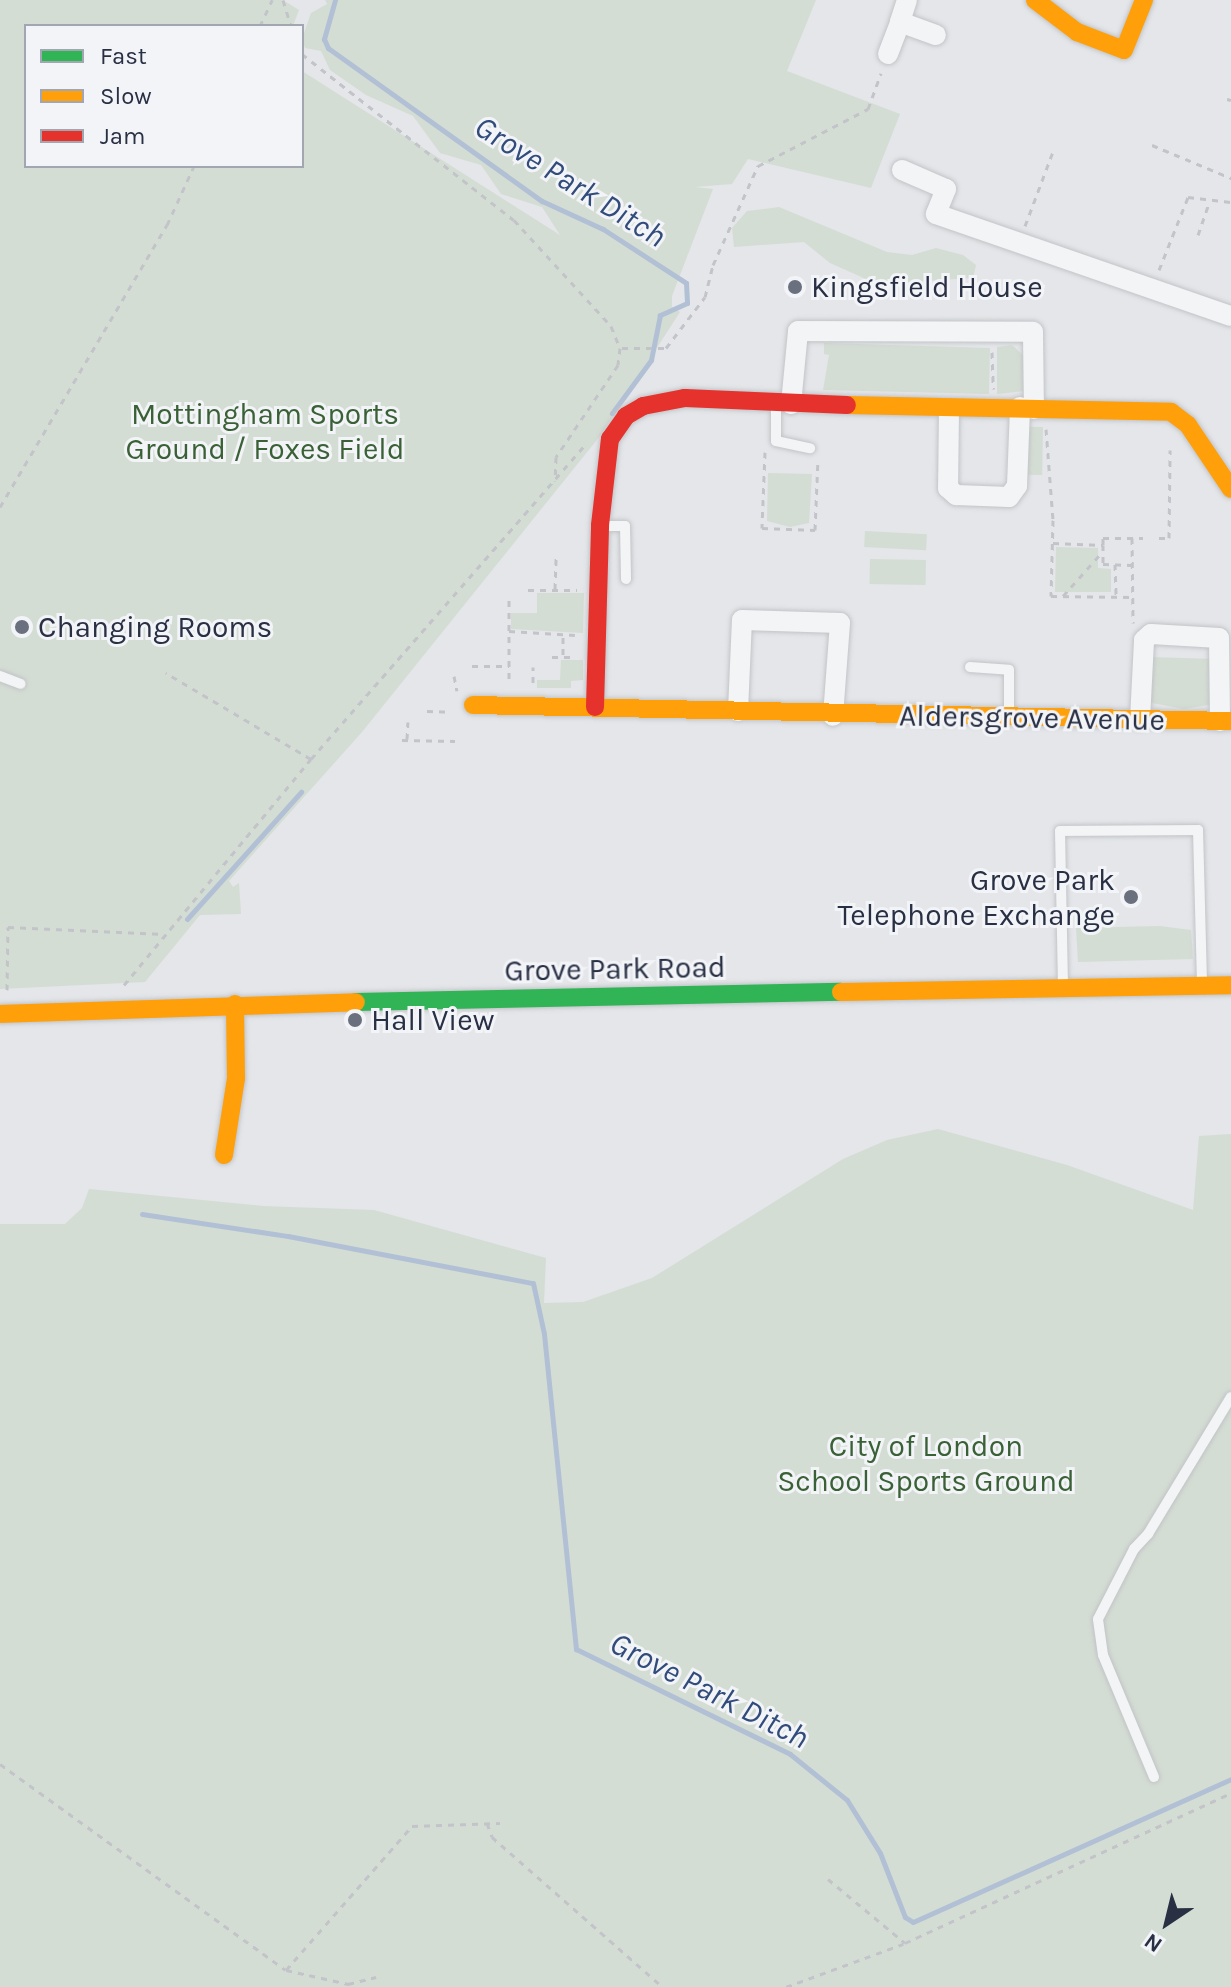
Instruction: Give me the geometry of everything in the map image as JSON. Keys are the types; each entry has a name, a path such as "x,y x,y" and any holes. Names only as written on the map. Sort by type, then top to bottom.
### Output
{"street":[{"path":"888,54 907,0"},
{"path":"1035,0 1077,32 1124,50 1144,0"},
{"path":"900,22 936,35"},
{"path":"902,170 946,189 936,214 1231,316"},
{"path":"783,404 798,331 1033,332 1033,408 1017,486 1009,497 956,495 948,488 949,410"},
{"path":"595,707 600,525 610,439 626,416 655,402 685,398 993,412 1033,408 1171,412 1188,425 1231,489"},
{"path":"738,711 742,620 840,623 833,716"},
{"path":"1140,720 1144,640 1151,634 1213,635 1221,640 1225,721"},
{"name":"Aldersgrove Avenue","path":"465,708 595,707 833,716 1225,721"},
{"name":"Grove Park Road","path":"3,1014 235,1004 1231,985"},
{"path":"224,1155 236,1078 235,1004"}],"lane":[{"path":"783,404 776,441 814,446"},
{"path":"600,525 625,526 626,579"},
{"path":"970,667 1009,670 1009,717"},
{"path":"0,676 21,684"},
{"path":"1063,988 1060,831 1198,830 1202,986"},
{"path":"1154,1777 1103,1655 1098,1619 1134,1549 1148,1534 1231,1397"}],"path":[{"path":"261,24 272,0"},
{"path":"283,0 290,24"},
{"path":"620,348 666,348 705,297 713,265 758,166 868,109 888,54"},
{"path":"304,56 514,220 599,308 620,348 618,365 556,457 555,481"},
{"path":"1152,145 1231,178"},
{"path":"1019,241 1054,149"},
{"path":"0,507 167,225 193,168"},
{"path":"1152,288 1188,197 1231,202"},
{"path":"1198,235 1208,206"},
{"path":"992,332 993,412"},
{"path":"1033,408 1053,543 1051,596 1131,597"},
{"path":"119,1008 126,978 311,759 592,436"},
{"path":"766,442 762,528 815,530 814,446"},
{"path":"1159,538 1169,538 1170,450"},
{"path":"1131,565 1103,564 1103,538 1143,538"},
{"path":"1132,538 1133,623"},
{"path":"1053,543 1103,545"},
{"path":"1063,597 1103,551"},
{"path":"555,589 556,555"},
{"path":"1115,564 1116,597"},
{"path":"528,590 588,591"},
{"path":"509,600 509,692"},
{"path":"509,631 587,635"},
{"path":"563,635 563,657"},
{"path":"552,657 575,657"},
{"path":"472,666 509,666"},
{"path":"533,667 533,692"},
{"path":"166,673 311,759"},
{"path":"454,676 457,691"},
{"path":"427,711 465,708"},
{"path":"408,722 404,740 455,741"},
{"path":"3,1014 8,927 164,934"},
{"path":"0,1764 286,1970 348,1984 376,1977"},
{"path":"786,1987 905,1943 1231,1793"},
{"path":"487,1823 492,1837 663,1987"},
{"path":"286,1970 412,1826 500,1823"},
{"path":"142,1877 146,1872"},
{"path":"828,1879 905,1943"},
{"path":"197,1916 201,1910"}],"green space":[{"name":"Mottingham Sports Ground / Foxes Field","path":"0,0 283,0 299,10 294,24 24,24 24,168 304,168 304,72 560,235 542,207 501,194 481,165 440,153 413,116 366,95 330,70 321,51 305,48 304,33 311,13 327,4 325,0 816,0 787,71 900,114 871,188 748,159 732,184 695,187 713,189 672,296 672,307 680,312 600,436 362,732 229,881 233,887 239,883 241,914 200,915 145,982 0,989"},
{"path":"779,207 887,252 912,255 936,248 963,255 976,265 973,278 877,284 830,263 804,242 734,247 732,228 747,211"},
{"path":"824,343 990,348 989,394 823,390 829,355 824,354"},
{"path":"1012,345 1025,357 1024,391 997,394 997,347"},
{"path":"1025,427 1043,427 1042,475 1024,475"},
{"path":"768,473 812,474 809,523 790,527 767,521"},
{"path":"865,531 927,534 926,550 864,547"},
{"path":"1056,547 1098,548 1098,568 1111,569 1111,592 1055,592"},
{"path":"870,559 926,560 926,585 870,584"},
{"path":"537,593 584,593 583,633 511,629 511,613 537,613"},
{"path":"1149,657 1215,659 1214,704 1184,709 1147,702"},
{"path":"561,660 583,660 583,680 571,681 571,688 537,688 537,680 560,680"},
{"path":"1160,926 1191,930 1193,959 1078,962 1076,928"},
{"name":"City of London School Sports Ground","path":"938,1129 1067,1165 1193,1210 1199,1136 1231,1134 1231,1987 0,1987 0,1224 65,1224 82,1208 89,1189 263,1206 374,1210 546,1258 544,1303 583,1302 652,1278 843,1159 887,1140"}],"waterway":[{"name":"Grove Park Ditch","path":"335,0 324,39 328,48 542,201 603,229 686,283 687,303 660,315 651,360 612,413"},
{"name":"Grove Park Ditch","path":"187,919 301,792"},
{"name":"Grove Park Ditch","path":"142,1214 288,1236 533,1283 544,1334 576,1649 790,1754 847,1800 880,1853 905,1917 913,1922 1231,1779"}],"traffic: fast":[{"path":"356,1002 841,992"}],"traffic: slow":[{"path":"1035,0 1077,32 1124,50 1144,0"},
{"path":"847,405 1171,412 1188,425 1231,489"},
{"path":"473,705 1231,721"},
{"path":"841,992 1231,985"},
{"path":"0,1014 356,1002"},
{"path":"224,1155 236,1078 235,1004"}],"traffic: jam":[{"path":"595,707 600,525 610,439 626,416 643,406 685,398 847,405"}],"place":[{"name":"Kingsfield House","path":"795,287"},
{"name":"Changing Rooms","path":"22,627"},
{"name":"Grove Park Telephone Exchange","path":"1131,897"},
{"name":"Hall View","path":"355,1020"}]}
